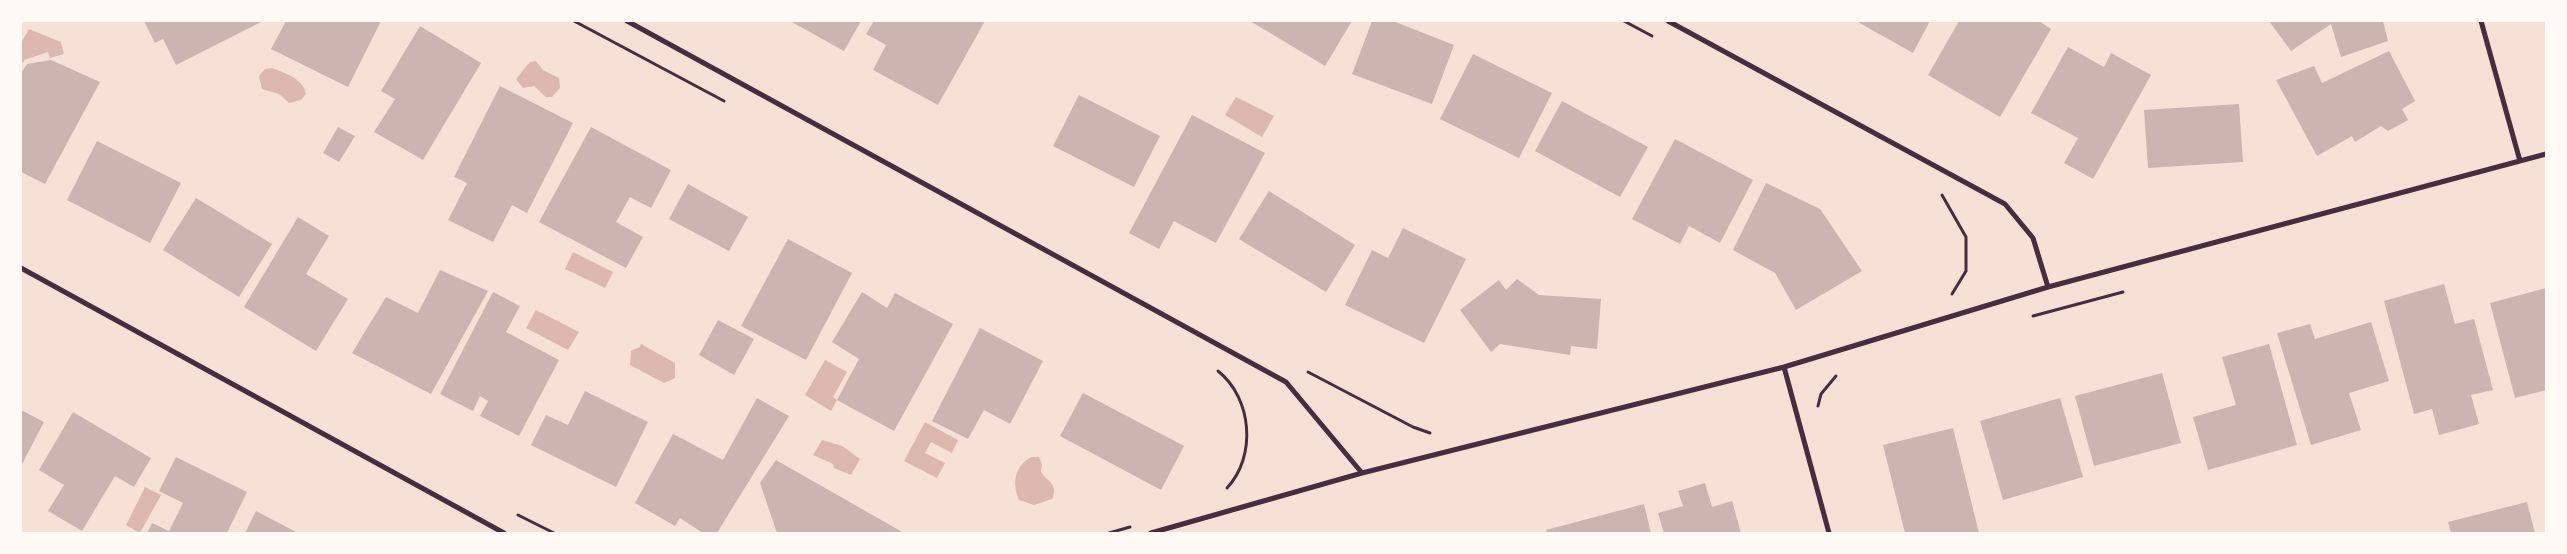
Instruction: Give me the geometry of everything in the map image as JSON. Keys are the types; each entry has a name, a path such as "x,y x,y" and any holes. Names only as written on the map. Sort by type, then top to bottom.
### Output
{"street":[{"path":"627,21 1286,382 1362,473"},
{"path":"1668,21 2005,204 2033,238 2048,288"},
{"path":"2481,21 2520,160"},
{"path":"1151,533 1362,473 1784,367 2048,288 2546,154"},
{"path":"21,268 504,533"},
{"path":"1784,367 1829,533"}],"path":[{"path":"574,21 730,105"},
{"path":"1624,21 1658,40"},
{"path":"1934,189 1942,194 1966,237 1966,271 1951,296"},
{"path":"2031,317 2127,291"},
{"path":"1217,370 1238,392 1245,409 1247,430 1244,455 1236,479 1223,492"},
{"path":"1307,372 1412,428 1437,434"},
{"path":"1817,414 1821,394 1833,377 1839,374"},
{"path":"509,511 554,533"},
{"path":"1109,533 1136,525"}],"shaded area":[{"path":"29,29 61,42 64,54 50,58 48,52 24,60 24,62 21,61 21,43"},
{"path":"536,61 543,70 559,78 560,88 552,97 546,97 534,86 523,88 516,79 530,62"},
{"path":"272,68 293,77 302,84 306,94 301,100 289,103 279,94 262,89 259,76 265,69"},
{"path":"1236,97 1274,116 1262,137 1225,115"},
{"path":"573,252 613,272 605,288 565,269"},
{"path":"536,310 579,332 568,350 526,328"},
{"path":"641,344 675,363 675,378 664,383 630,365 631,351 640,347"},
{"path":"825,360 847,372 833,397 837,400 831,411 805,395"},
{"path":"925,422 958,440 952,453 931,442 925,453 945,463 937,478 904,461"},
{"path":"822,440 842,446 860,459 851,475 834,468 833,464 813,455"},
{"path":"1031,457 1039,457 1042,464 1041,472 1052,484 1054,490 1052,499 1034,505 1019,500 1015,482 1021,466"},
{"path":"145,487 161,495 140,533 126,525"}],"building":[{"path":"144,21 263,21 176,65 163,39 155,43"},
{"path":"286,21 381,21 348,87 271,49"},
{"path":"790,21 861,21 844,51"},
{"path":"874,21 985,21 938,105 873,70 886,45 866,34"},
{"path":"1250,21 1352,21 1325,66"},
{"path":"1372,21 1393,21 1454,45 1432,104 1352,74"},
{"path":"1856,21 1930,21 1913,53"},
{"path":"1959,21 2039,21 2051,29 2000,117 1928,75"},
{"path":"2269,21 2383,21 2388,41 2341,57 2331,24 2291,51"},
{"path":"420,26 481,63 423,160 374,132 395,99 381,91"},
{"path":"2068,47 2104,67 2111,53 2151,75 2093,179 2064,163 2078,138 2031,113"},
{"path":"2389,51 2415,101 2402,109 2408,120 2388,131 2381,126 2355,142 2352,136 2317,156 2276,80 2314,66 2322,83"},
{"path":"1473,54 1552,93 1519,158 1440,119"},
{"path":"51,60 100,82 45,184 21,172 21,73 27,64"},
{"path":"500,86 573,123 527,213 512,205 493,242 448,220 467,183 454,177"},
{"path":"1079,95 1160,136 1134,187 1053,146"},
{"path":"1562,101 1648,147 1620,197 1535,151"},
{"path":"2239,104 2243,162 2148,168 2144,110"},
{"path":"1192,115 1265,153 1216,243 1174,221 1159,249 1129,233"},
{"path":"338,127 355,136 339,162 323,153"},
{"path":"591,127 671,170 651,208 630,197 616,222 643,237 626,268 539,222"},
{"path":"1675,139 1753,180 1720,243 1689,226 1680,244 1632,219"},
{"path":"97,141 181,183 150,243 67,200"},
{"path":"1766,183 1820,209 1862,271 1796,310 1775,273 1733,250"},
{"path":"688,184 748,217 729,251 669,219"},
{"path":"1269,191 1355,245 1326,292 1239,239"},
{"path":"196,198 272,244 239,297 163,250"},
{"path":"298,217 329,236 306,274 348,299 316,351 244,307"},
{"path":"1403,228 1466,259 1424,343 1345,305 1372,250 1388,258"},
{"path":"788,239 852,273 806,360 741,326"},
{"path":"440,270 488,291 431,394 352,353 386,297 418,313"},
{"path":"1517,279 1539,295 1601,299 1597,349 1571,346 1570,355 1500,344 1491,352 1460,310 1499,280 1506,290"},
{"path":"2444,284 2455,324 2474,319 2493,390 2471,395 2479,424 2439,435 2432,409 2414,414 2384,301"},
{"path":"2546,288 2546,390 2515,398 2490,303"},
{"path":"493,292 520,306 506,332 559,360 519,436 480,416 488,401 480,396 473,411 440,394"},
{"path":"862,292 887,308 895,293 953,324 894,431 837,400 859,359 832,342"},
{"path":"718,320 754,339 734,375 699,355"},
{"path":"2371,322 2389,381 2349,393 2361,430 2311,445 2277,333 2310,324 2315,339"},
{"path":"980,328 1043,361 1010,424 984,410 968,439 932,421"},
{"path":"2269,344 2297,445 2208,470 2193,417 2236,405 2222,357"},
{"path":"2162,373 2181,443 2094,466 2075,396"},
{"path":"585,391 648,422 616,487 531,445 546,415 568,425"},
{"path":"1083,393 1184,446 1161,490 1060,436"},
{"path":"757,398 789,416 717,533 703,533 680,518 675,526 635,503 673,434 723,460"},
{"path":"2060,398 2083,477 2003,500 1980,421"},
{"path":"21,410 44,422 21,466"},
{"path":"73,412 151,458 134,487 115,476 82,531 48,511 64,485 39,470"},
{"path":"1953,428 1979,533 1905,533 1883,445"},
{"path":"176,457 247,492 227,533 147,533 152,523 169,531 183,503 159,491"},
{"path":"776,460 904,533 777,533 760,483"},
{"path":"1705,483 1712,507 1732,501 1741,533 1664,533 1658,513 1683,506 1678,491"},
{"path":"2527,502 2535,533 2451,533 2448,522"},
{"path":"1644,504 1651,533 1547,533 1546,530"},
{"path":"256,511 298,533 245,533"}]}
